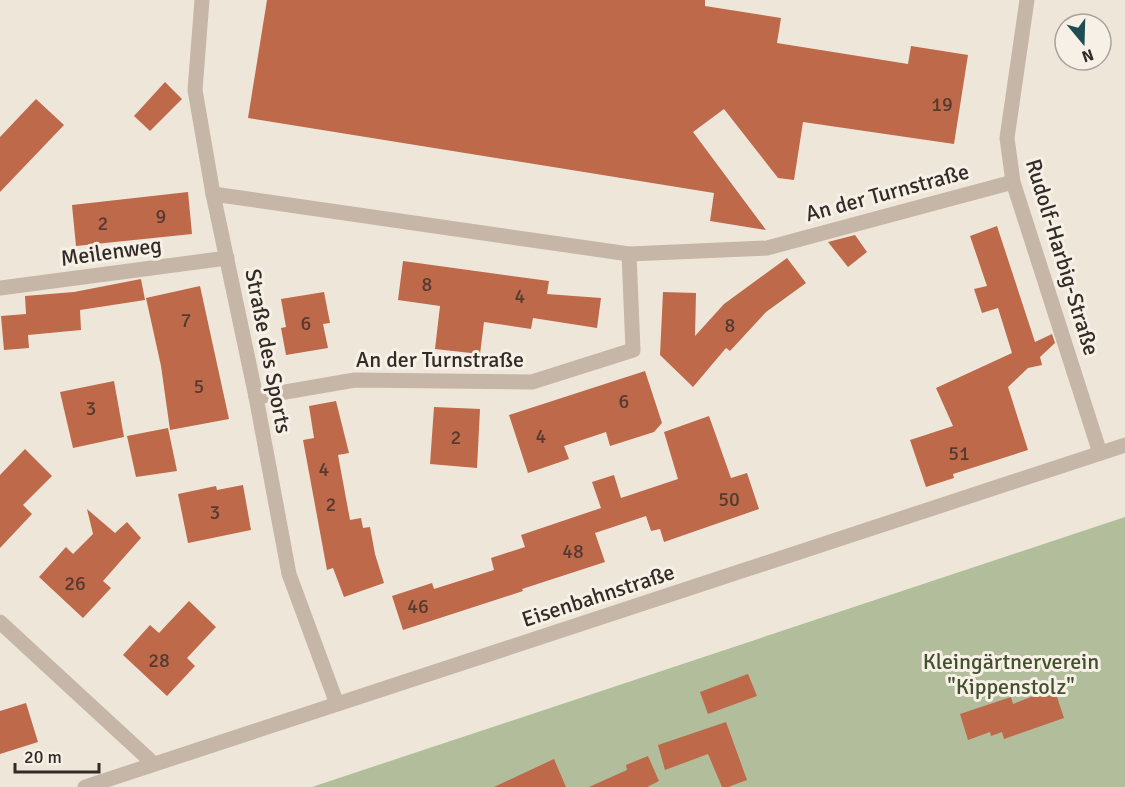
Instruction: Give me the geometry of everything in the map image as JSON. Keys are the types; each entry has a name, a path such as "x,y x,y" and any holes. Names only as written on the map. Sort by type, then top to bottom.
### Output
{"street":[{"name":"Straße des Sports","path":"202,0 195,90 213,194 256,397 289,574 337,704"},
{"name":"Rudolf-Harbig-Straße","path":"1027,0 1007,138 1013,182 1100,453"},
{"name":"An der Turnstraße","path":"213,194 629,254 767,248 1013,182"},
{"name":"An der Turnstraße","path":"256,397 355,380 532,382 633,350 629,254"},
{"name":"Meilenweg","path":"0,288 227,258"},
{"name":"Eisenbahnstraße","path":"85,787 1125,445"},
{"path":"0,622 154,764"}],"green space":[{"name":"Kleingärtnerverein \"Kippenstolz\"","path":"1125,517 1125,787 312,787"}],"building":[{"path":"267,0 705,0 705,6 781,18 777,43 908,64 911,46 968,55 954,144 803,122 794,180 778,178 724,109 693,132 766,230 710,221 714,193 248,118"},
{"path":"165,82 182,99 150,131 134,116"},
{"path":"36,99 64,125 0,192 0,137"},
{"path":"188,192 192,234 76,246 72,205"},
{"path":"997,226 1035,342 1052,334 1055,343 1040,357 1042,365 1028,368 1008,387 1028,450 953,474 954,478 926,487 910,440 953,426 936,388 1012,353 998,308 982,313 974,289 987,286 970,236"},
{"path":"855,235 867,252 848,267 828,242"},
{"path":"787,258 806,283 766,312 730,351 726,348 693,387 660,355 663,292 696,293 695,336 724,304"},
{"path":"403,261 549,281 547,294 601,298 597,328 533,318 531,329 484,322 480,354 435,349 440,306 398,300"},
{"path":"141,279 145,300 80,310 81,330 28,335 29,348 4,350 1,316 26,314 25,296 74,292"},
{"path":"200,286 229,419 170,430 161,366 146,298"},
{"path":"324,292 330,323 323,324 328,348 286,355 281,328 286,327 281,299"},
{"path":"645,371 662,423 654,432 610,446 606,432 564,446 569,459 528,473 509,415"},
{"path":"114,381 124,437 73,448 60,392"},
{"path":"336,401 349,453 338,455 350,520 361,518 363,528 370,527 384,583 344,597 333,568 327,570 303,440 314,438 309,406"},
{"path":"434,407 480,409 477,468 430,464"},
{"path":"709,416 731,478 747,473 759,509 664,542 660,529 651,531 646,516 595,533 605,562 403,630 392,596 432,583 434,589 494,570 491,558 525,547 521,535 601,508 592,482 614,475 621,498 678,479 664,432"},
{"path":"168,428 177,471 136,477 127,436"},
{"path":"25,449 52,476 23,505 32,514 0,548 0,475"},
{"path":"243,485 251,530 188,543 178,494 216,486 217,490"},
{"path":"87,509 115,533 127,522 141,538 103,581 111,588 83,618 39,577 66,547 73,554 93,534"},
{"path":"189,601 216,627 187,658 195,666 167,696 123,655 150,625 159,633"},
{"path":"748,674 757,696 708,714 700,692"},
{"path":"1054,688 1064,718 1004,739 1002,732 991,736 990,732 968,740 960,714 1011,697 1013,704"},
{"path":"26,703 38,742 0,754 0,711"},
{"path":"726,722 747,780 722,787 708,754 665,770 658,745"},
{"path":"648,756 659,781 647,787 589,787 627,770 626,765"},
{"path":"554,759 566,787 494,787"}]}
